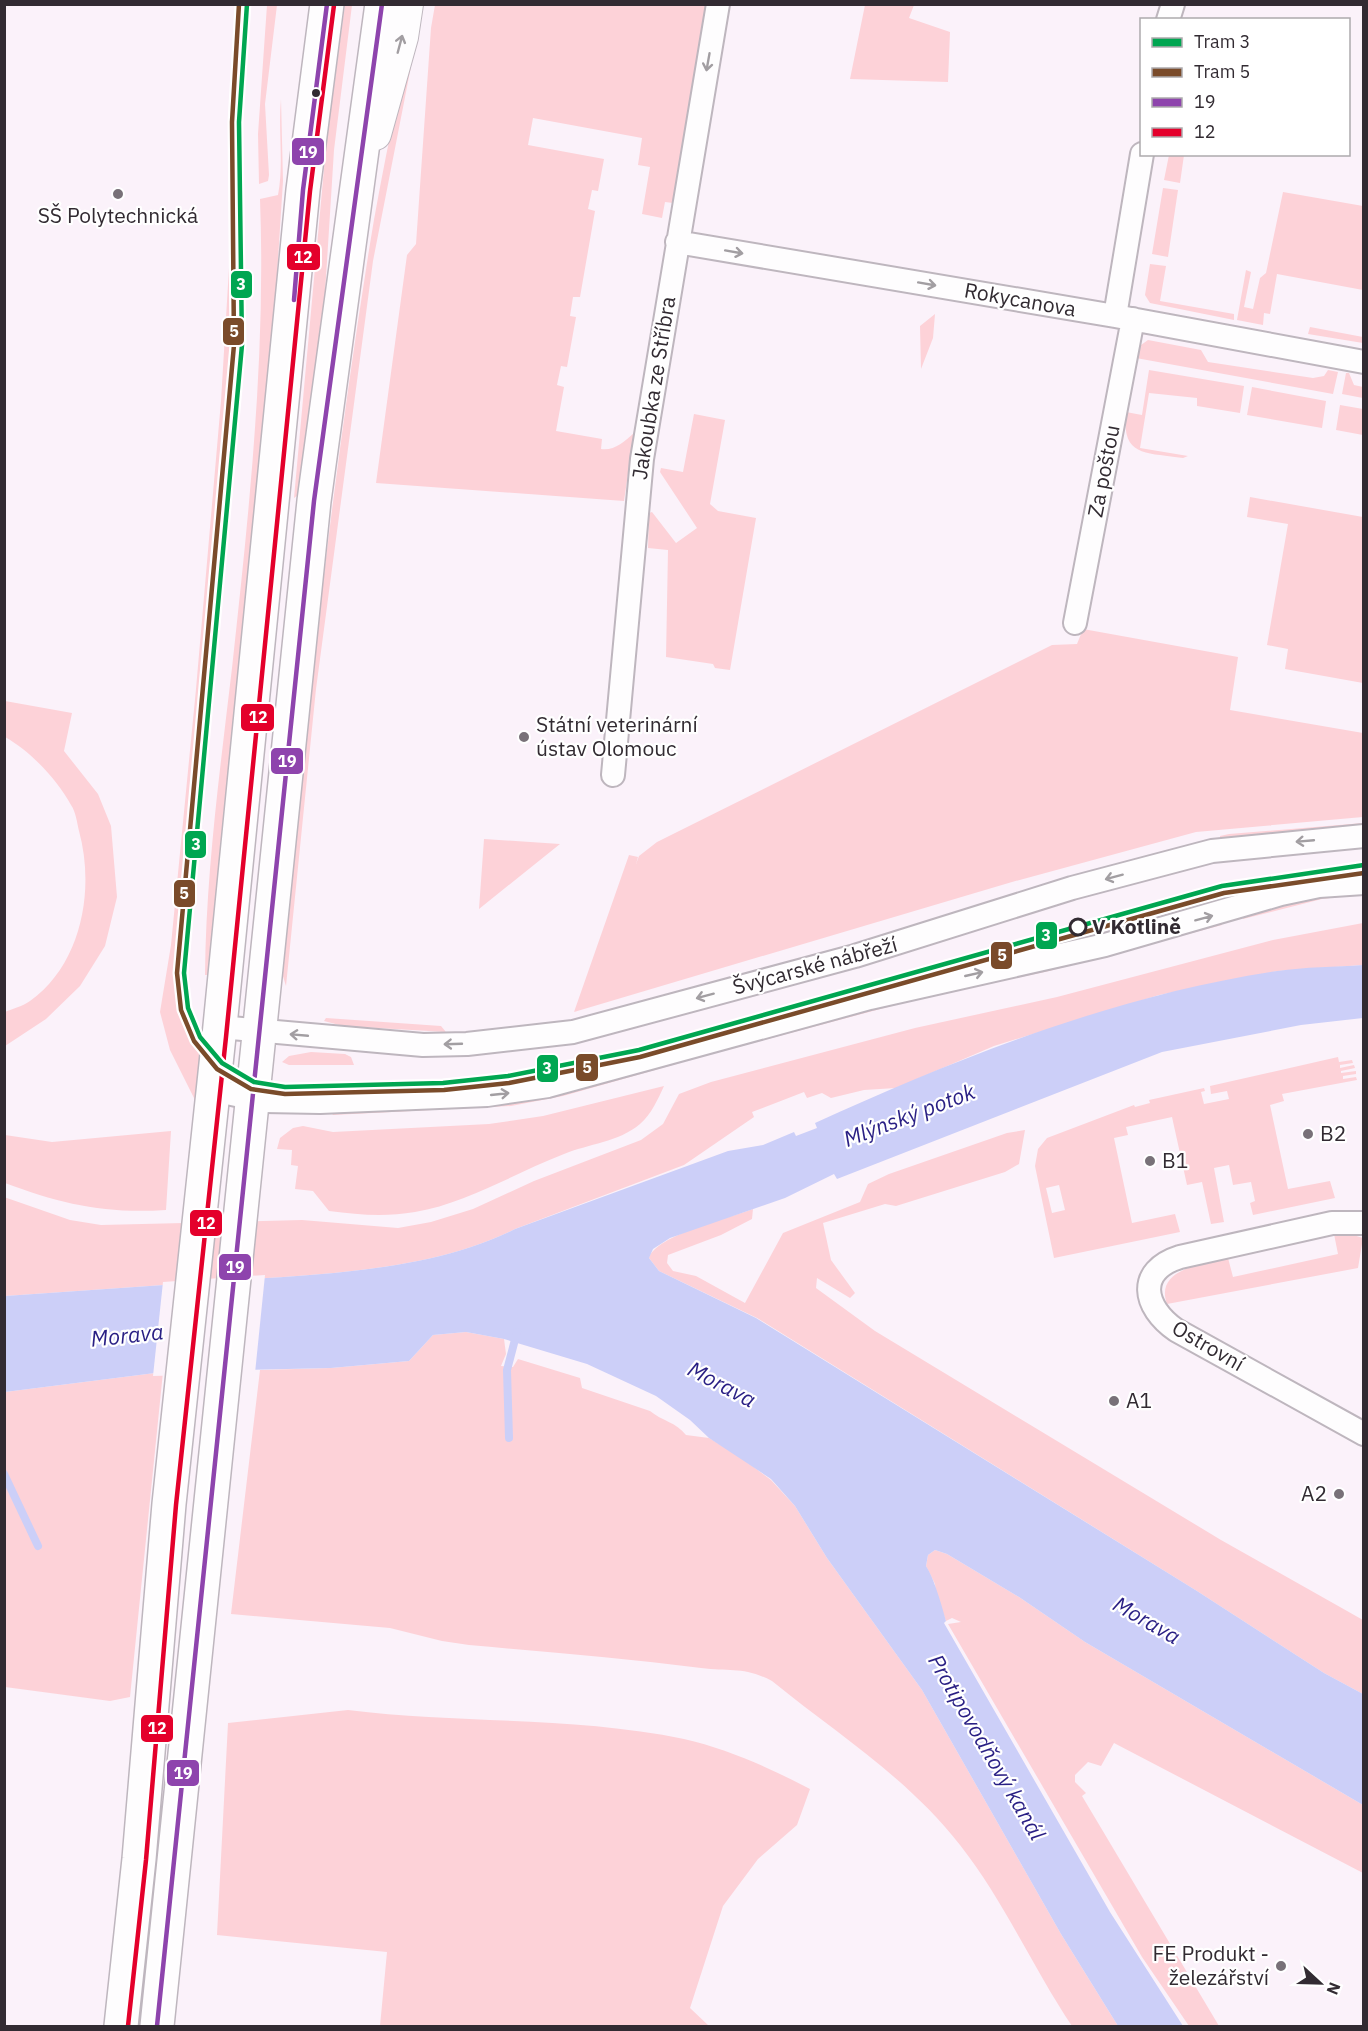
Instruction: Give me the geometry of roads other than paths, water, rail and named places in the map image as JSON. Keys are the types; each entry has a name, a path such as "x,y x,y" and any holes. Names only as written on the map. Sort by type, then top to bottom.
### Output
{"main road":[{"path":"121,2026 139,1859 206,1146 220,1027 303,190 327,4"},
{"path":"157,2026 314,501 382,4"}],"street":[{"path":"356,202 402,37 407,4"},
{"name":"Jakoubka ze Stříbra","path":"614,775 642,459 718,4"},
{"name":"Za poštou","path":"1075,623 1124,318 1142,156"},
{"name":"Rokycanova","path":"677,242 1124,318 1364,362"},
{"name":"Švýcarské nábřeží","path":"220,1027 404,1044 452,1045 573,1032 855,956 1072,888 1212,851 1364,836"},
{"path":"213,1090 253,1099 309,1102 463,1096 548,1086 870,998 1105,945 1281,894 1319,886 1364,883"},
{"name":"Ostrovní","path":"1364,1223 1332,1223 1180,1257 1163,1264 1156,1271 1149,1293 1155,1311 1176,1329 1364,1434"}],"water":[{"path":"1363,965 1363,1018 1301,1025 1162,1052 837,1179 834,1174 785,1198 670,1238 653,1249 649,1258 659,1271 756,1318 1197,1591 1324,1673 1363,1694 1363,1805 1085,1642 1019,1597 947,1554 935,1550 928,1555 926,1566 940,1600 946,1621 944,1623 1110,1912 1183,2026 1118,2026 1061,1934 922,1690 827,1558 795,1506 771,1479 709,1438 690,1420 656,1396 587,1364 504,1339 466,1332 433,1335 409,1361 331,1368 163,1372 5,1392 5,1296 343,1272 415,1262 483,1243 515,1229 728,1151 763,1145 794,1132 796,1136 817,1128 815,1123 927,1074 1099,1012 1158,995 1277,971"}],"waterway":[{"path":"509,1438 507,1370 517,1332"},
{"path":"4,1474 38,1546"}],"tram line":[{"name":"5","path":"239,4 232,122 234,345 177,973 181,1010 194,1041 217,1069 251,1089 285,1094 444,1090 509,1083 640,1057 1224,893 1364,873"},
{"name":"3","path":"247,4 239,122 242,345 184,973 188,1008 200,1037 222,1063 254,1082 285,1087 443,1083 508,1076 639,1050 1222,886 1364,865"}],"place":[{"name":"SŠ Polytechnická","path":"118,194"},
{"name":"Státní veterinární ústav Olomouc","path":"524,737"},
{"name":"V Kotlině","path":"1078,927"},
{"name":"B2","path":"1308,1134"},
{"name":"B1","path":"1150,1161"},
{"name":"A1","path":"1114,1401"},
{"name":"A2","path":"1339,1494"},
{"name":"FE Produkt - železářství","path":"1281,1966"}],"water label":[{"name":"Mlýnský potok","path":"909,1115"},
{"name":"Morava","path":"127,1335"},
{"name":"Morava","path":"722,1384"},
{"name":"Morava","path":"1147,1620"},
{"name":"Protipovodňový kanál","path":"987,1747"}]}
